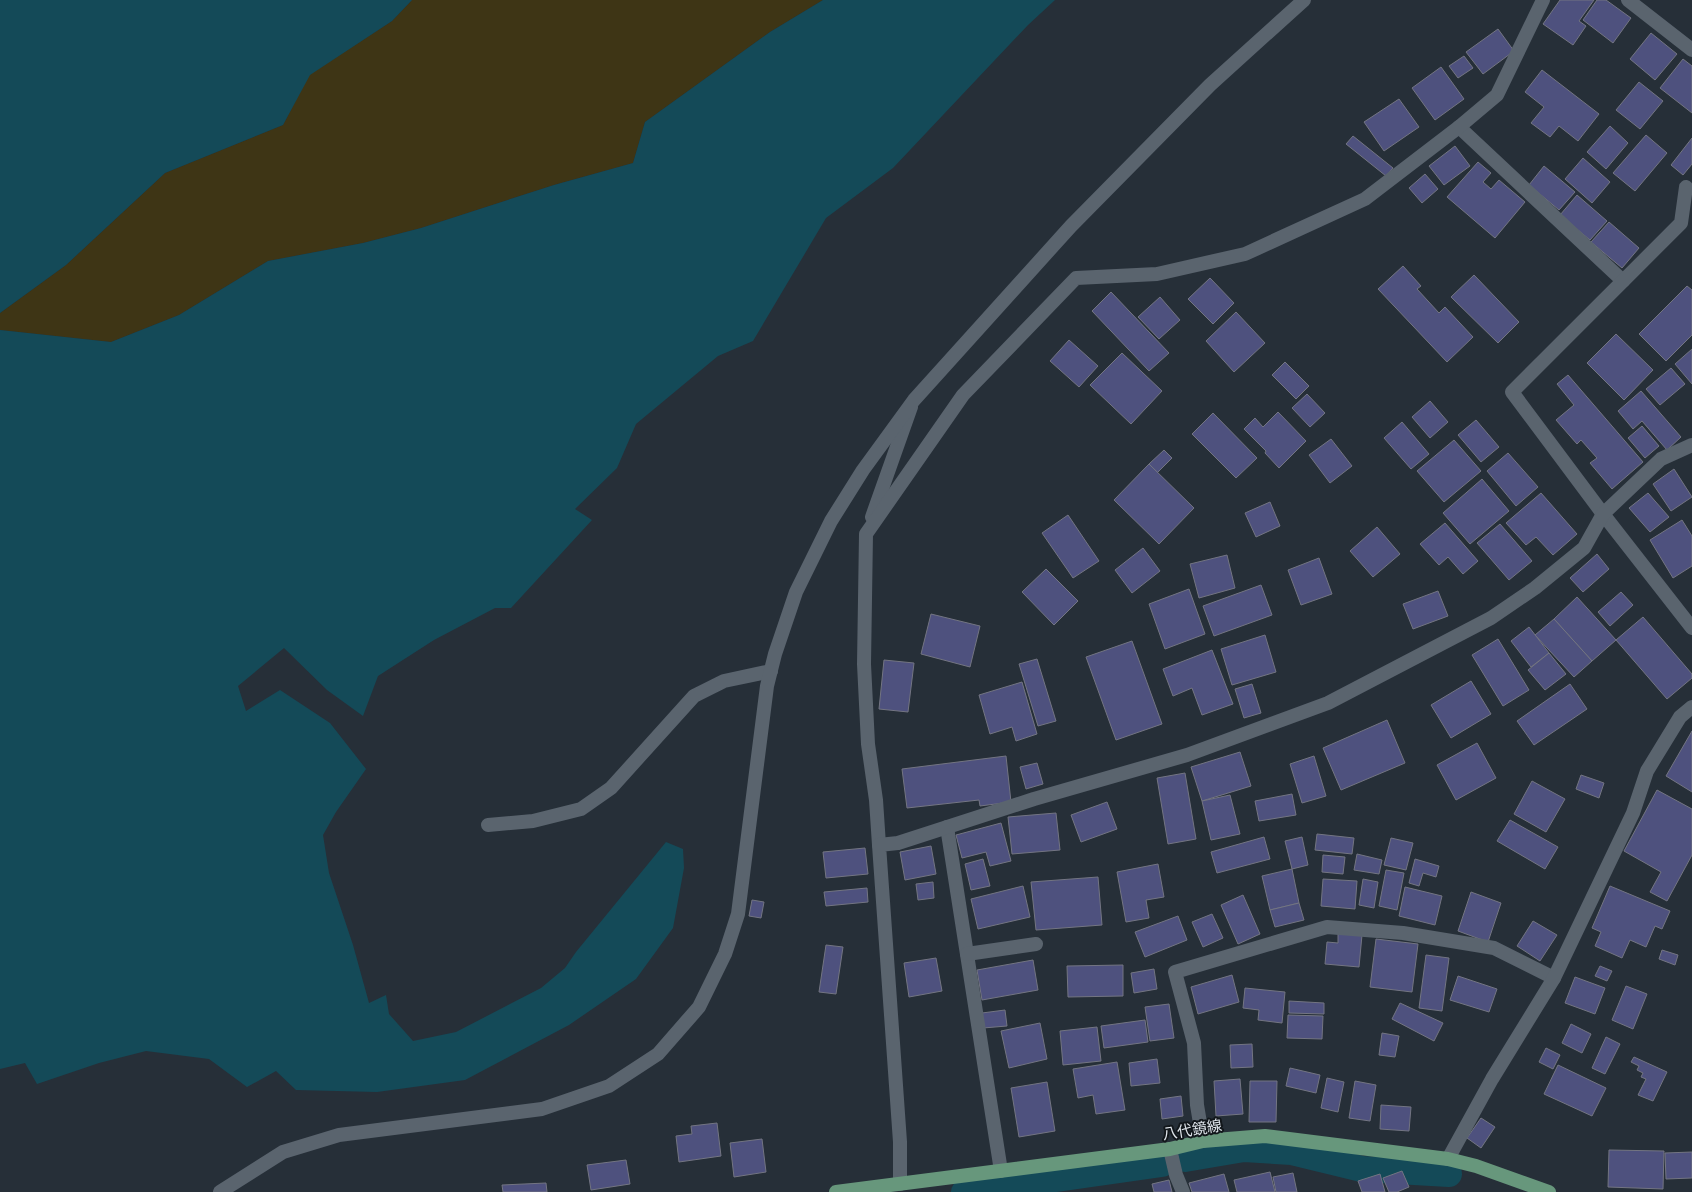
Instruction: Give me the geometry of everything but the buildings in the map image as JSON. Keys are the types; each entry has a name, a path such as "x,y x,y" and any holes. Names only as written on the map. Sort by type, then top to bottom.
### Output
{"main road":[{"name":"八代鏡線","path":"836,1192 1170,1149 1203,1141 1265,1136 1448,1159 1476,1166 1548,1192"}],"street":[{"path":"220,1192 283,1152 339,1135 542,1109 609,1086 658,1054 699,1008 725,954 738,914 767,686 796,592 831,520 863,470 914,400 1072,226 1203,92 1304,0"},
{"path":"866,534 963,395 1076,278 1157,274 1245,254 1365,199 1497,95 1543,0"},
{"path":"1628,0 1692,50"},
{"path":"1459,126 1623,281"},
{"path":"1686,187 1681,223 1512,392 1603,514 1692,628"},
{"path":"900,1184 900,1142 876,800 868,744 864,664 866,534 914,400"},
{"path":"879,845 898,843 1034,799 1187,755 1328,703 1491,618 1528,593 1584,548 1603,514 1661,459 1692,445"},
{"path":"488,825 533,821 580,809 611,788 694,696 724,681 771,671"},
{"path":"1448,1159 1492,1080 1554,978 1633,812 1647,771 1680,718 1692,707"},
{"path":"947,827 1001,1171"},
{"path":"1203,1141 1197,1104 1194,1043 1175,972 1328,927 1403,933 1494,948 1554,978"},
{"path":"967,954 1036,944"},
{"path":"1170,1149 1176,1175 1183,1192"}],"sand":[{"path":"412,0 823,0 770,32 645,122 633,163 554,185 421,228 363,243 268,261 179,315 111,342 0,330 0,313 66,265 165,173 283,125 309,75 392,21"}],"water":[{"path":"0,0 412,0 392,21 310,75 283,125 165,173 66,265 0,313"},
{"path":"823,0 1055,0 1028,25 893,168 826,218 753,341 718,356 636,424 617,468 575,509 592,520 511,608 495,608 434,640 378,676 363,716 327,690 284,648 238,686 246,711 280,690 330,723 366,769 336,812 323,835 329,873 353,945 369,1003 386,995 389,1014 413,1041 456,1032 541,988 565,968 666,842 683,849 684,868 673,928 636,979 569,1025 465,1080 377,1092 296,1090 276,1071 247,1087 209,1059 146,1051 99,1063 37,1084 25,1063 0,1069 0,330 111,342 179,315 268,261 363,243 421,228 554,185 633,163 645,122 770,32"}],"waterway":[{"path":"1185,1159 1244,1149 1292,1152 1362,1169 1449,1174"},
{"path":"964,1192 1162,1164"}]}
